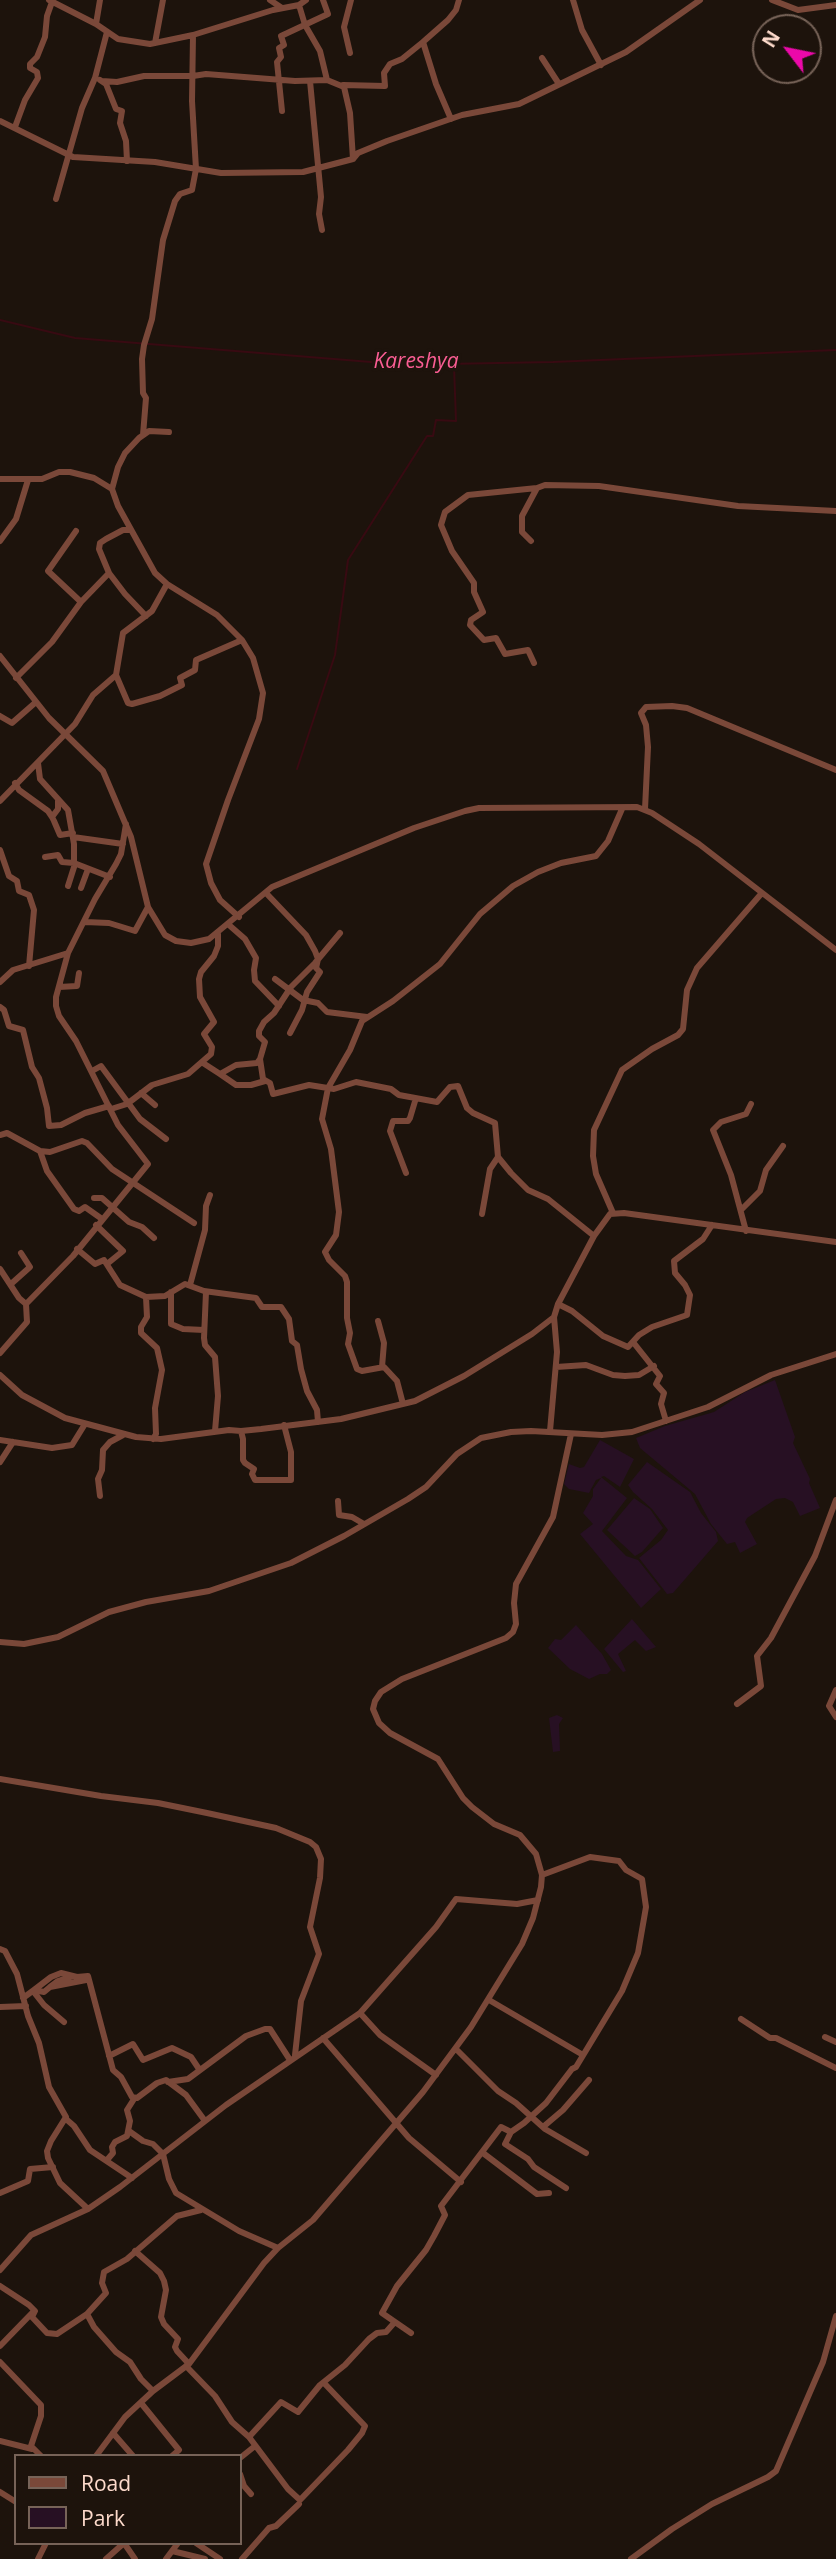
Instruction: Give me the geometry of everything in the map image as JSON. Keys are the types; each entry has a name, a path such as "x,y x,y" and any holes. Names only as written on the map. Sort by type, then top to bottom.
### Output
{"street":[{"path":"96,24 100,0"},
{"path":"155,43 163,0"},
{"path":"271,0 282,8"},
{"path":"15,127 38,75 30,68 30,64 37,57 45,37 50,1 96,24 118,39 149,44 193,35 299,5 306,0"},
{"path":"282,111 276,62 281,57 279,48 284,45 281,36 328,14 323,0"},
{"path":"350,53 344,27 351,0"},
{"path":"98,80 117,82 144,76 206,74 279,80 327,80 344,85 385,86 384,73 390,64 402,59 448,20 456,10 459,0"},
{"path":"573,0 582,30 601,65"},
{"path":"0,121 68,155 155,162 221,173 303,172 353,159 358,153 387,141 451,119 513,106 601,65 649,37 700,0"},
{"path":"772,0 798,10 836,5"},
{"path":"299,5 305,25 320,51 327,80"},
{"path":"56,199 82,108 98,80 107,32"},
{"path":"143,435 146,398 143,393 142,359 152,319 163,240 175,201 180,194 192,190 196,169 192,102 193,35"},
{"path":"423,42 436,84 451,119"},
{"path":"542,58 559,84"},
{"path":"98,80 114,99 116,109 122,111 120,123 126,141 127,161"},
{"path":"310,81 322,230"},
{"path":"344,85 350,113 353,159"},
{"path":"112,489 125,453 143,435 149,431 169,432"},
{"path":"0,479 48,478 59,472 70,471 94,478 112,489 155,573 167,584 217,615 242,640 253,658 263,693 260,719 206,864 211,883 220,900 239,917"},
{"path":"0,541 16,519 28,480"},
{"path":"534,663 528,650 505,654 496,638 484,640 470,625 471,620 483,612 474,592 474,583 452,551 441,526 445,512 468,495 545,485 599,486 738,506 836,510"},
{"path":"531,541 523,534 521,521 537,488"},
{"path":"131,530 123,530 100,543 99,550 109,573 146,615"},
{"path":"76,531 48,571 81,602"},
{"path":"16,678 52,642 81,602 109,573"},
{"path":"167,584 158,604 123,633 116,675 128,703 160,696 183,685 180,678 195,670 196,660 242,640"},
{"path":"0,656 3,666 103,771 126,822 148,907 165,935 176,942 201,942 218,934 272,887 289,879 414,828 472,809 637,807 645,809 699,844 836,950"},
{"path":"0,801 83,714 93,695 116,675"},
{"path":"0,716 12,723 36,702"},
{"path":"645,809 648,747 646,725 641,713 646,707 687,708 836,770"},
{"path":"38,763 40,779 58,801 67,806 73,835 74,864 68,886"},
{"path":"15,783 19,790 52,817 60,835 123,844"},
{"path":"52,817 58,809 58,801"},
{"path":"382,1367 362,1371 357,1368 348,1344 350,1333 347,1318 347,1282 325,1252 336,1235 339,1212 331,1149 322,1119 328,1088 350,1050 362,1021 393,1001 440,964 480,914 513,886 561,863 596,856 608,841 621,809"},
{"path":"0,1353 27,1322 26,1304 145,1169 147,1160 129,1142 56,1006 68,953 95,899 110,877 123,844 126,822"},
{"path":"0,850 9,876 17,881 19,891 29,895 34,910 29,966"},
{"path":"45,857 59,855 62,862 110,877"},
{"path":"81,888 88,869"},
{"path":"266,893 306,935 317,959 316,968 320,972 303,1000 299,1016 290,1033"},
{"path":"613,1213 596,1174 593,1156 594,1130 622,1070 678,1035 683,1028 687,989 697,968 761,894"},
{"path":"85,922 109,923 135,931 148,907"},
{"path":"229,925 245,939 257,958 255,981 279,1006"},
{"path":"220,1073 233,1066 257,1063 265,1042 259,1036 264,1022 340,933"},
{"path":"0,1007 4,1010 9,1026 23,1030 32,1067 39,1078 49,1126 61,1125 85,1113 127,1104 152,1085 188,1074 203,1063 212,1051 204,1034 214,1022 200,997 199,979 201,972 214,957 218,934"},
{"path":"0,982 13,971 68,953"},
{"path":"59,987 78,985 79,973"},
{"path":"275,979 303,1000 318,1003 329,1013 369,1016"},
{"path":"260,1059 265,1081"},
{"path":"203,1063 236,1085 265,1081 270,1083 273,1094 309,1085 334,1089 356,1082 391,1090 399,1095 437,1102 450,1087 458,1086 461,1096 473,1113 495,1123 498,1157 521,1184 548,1199 594,1236"},
{"path":"92,1071 101,1066 140,1119 166,1139"},
{"path":"141,1093 155,1105"},
{"path":"406,1173 390,1131 393,1121 408,1121 416,1098"},
{"path":"746,1231 731,1175 713,1129 721,1122 746,1114 751,1104"},
{"path":"0,1135 7,1133 40,1151 50,1152 82,1141 132,1184 194,1223"},
{"path":"741,1210 760,1191 766,1170 783,1146"},
{"path":"40,1151 47,1171 74,1209 79,1211 85,1207 123,1251 107,1264"},
{"path":"482,1214 490,1169 498,1157"},
{"path":"190,1285 198,1263 210,1195"},
{"path":"94,1198 99,1196 129,1222 142,1227 154,1238"},
{"path":"613,1213 836,1242"},
{"path":"550,1431 556,1367 554,1317 558,1304 594,1236 613,1213"},
{"path":"558,1304 572,1311 603,1336 628,1346 652,1327 687,1315 690,1295 675,1273 674,1261 703,1240 712,1225"},
{"path":"77,1249 95,1264 104,1260 120,1285 146,1297 160,1297 180,1284 206,1292 256,1298 262,1307 278,1306 284,1309 289,1319 292,1341 297,1345 307,1391 317,1410 318,1422"},
{"path":"11,1284 30,1267 21,1253"},
{"path":"0,1269 26,1304"},
{"path":"171,1292 171,1324 184,1329 204,1330"},
{"path":"206,1292 205,1345 215,1357 218,1396 215,1431"},
{"path":"146,1297 147,1317 141,1327 141,1333 157,1348 162,1370 155,1408 156,1434 153,1439"},
{"path":"0,1375 22,1395 65,1418 125,1434 153,1439 215,1431 241,1431 341,1419 430,1395 532,1334 554,1317"},
{"path":"378,1321 384,1343 382,1367"},
{"path":"633,1342 661,1378 657,1386 664,1393 661,1404 666,1421"},
{"path":"0,1642 24,1644 58,1637 109,1612 146,1602 209,1591 299,1559 426,1487 457,1454 481,1438 511,1432 550,1431 616,1435 708,1407 771,1375 836,1354"},
{"path":"556,1367 586,1365 613,1375 625,1376 639,1375 654,1366"},
{"path":"382,1367 397,1381 403,1404"},
{"path":"0,1440 52,1448 72,1445 85,1424"},
{"path":"241,1431 243,1460 254,1469 254,1479 291,1480 291,1452 284,1426"},
{"path":"97,2454 113,2433 153,2391 187,2365 253,2276 278,2248 313,2220 436,2075 489,2000 522,1944 538,1900 542,1875 536,1854 520,1835 494,1824 472,1807 463,1798 438,1759 390,1732 379,1723 373,1709 374,1701 381,1692 402,1679 498,1642 513,1632 516,1624 513,1604 516,1584 553,1517 571,1433"},
{"path":"100,1496 97,1479 102,1472 103,1450 110,1442 125,1434"},
{"path":"0,1462 13,1441"},
{"path":"737,1704 761,1686 757,1656 771,1638 816,1556 836,1500"},
{"path":"338,1501 338,1514 352,1517 364,1524"},
{"path":"836,1690 829,1706 836,1717"},
{"path":"0,1779 158,1803 276,1828 316,1847 321,1859 320,1878 310,1927 319,1954 301,2001 293,2058"},
{"path":"542,1875 590,1857 607,1859 619,1861 626,1870 642,1879 646,1891 644,1927 622,1991 576,2067 546,2103 511,2132 505,2144 566,2188"},
{"path":"0,2270 32,2235 88,2209 205,2121 360,2012 436,1927 456,1899 517,1904 538,1900"},
{"path":"0,1949 5,1951 17,1974 39,2043 49,2087 66,2119 90,2150 132,2178"},
{"path":"23,1998 55,1976 66,1973 73,1976"},
{"path":"34,1991 44,1992 58,1981 73,1976 88,1976 113,2070 134,2099"},
{"path":"50,1987 89,1980"},
{"path":"34,1991 44,2005 64,2022"},
{"path":"489,2000 583,2055"},
{"path":"0,2007 26,2006"},
{"path":"360,2012 380,2035 436,2075"},
{"path":"741,2019 770,2038 776,2038 836,2068"},
{"path":"107,2160 113,2152 115,2142 127,2136 130,2121 127,2110 134,2099 157,2083 188,2079 246,2036 265,2029 270,2029 293,2058"},
{"path":"825,2037 836,2042"},
{"path":"323,2038 396,2123 461,2182"},
{"path":"109,2056 133,2044 143,2060 172,2048 191,2057 199,2069"},
{"path":"456,2049 498,2091 543,2127 586,2153"},
{"path":"543,2127 563,2110 589,2080"},
{"path":"168,2082 186,2095 205,2121"},
{"path":"66,2119 57,2130 47,2151 60,2183 88,2209"},
{"path":"411,2333 383,2315 384,2309 397,2286 426,2250 445,2214 441,2206 501,2127 511,2132"},
{"path":"128,2130 143,2141 153,2144 163,2154 174,2190 201,2210 278,2248"},
{"path":"483,2153 537,2194 549,2193"},
{"path":"0,2193 29,2181 30,2169 53,2167"},
{"path":"35,2311 32,2317 44,2332 57,2334 80,2320 106,2293 102,2283 104,2272 117,2265 177,2216 201,2210"},
{"path":"135,2251 160,2273 164,2281 166,2290 162,2317 164,2324 178,2339 175,2347 177,2351 297,2500 302,2499 348,2450 365,2426 324,2383"},
{"path":"0,2286 35,2311"},
{"path":"0,2346 35,2311"},
{"path":"87,2314 94,2327 116,2352 130,2362 153,2391"},
{"path":"631,2559 712,2504 776,2471 823,2362 836,2316"},
{"path":"248,2437 281,2402 298,2412 320,2385 345,2365 369,2339 377,2333 386,2332 394,2323"},
{"path":"0,2362 41,2405 41,2416 32,2449"},
{"path":"141,2403 179,2450 174,2454"},
{"path":"113,2433 130,2454"},
{"path":"0,2441 32,2449 38,2454"},
{"path":"242,2456 255,2446"},
{"path":"242,2480 251,2494"},
{"path":"242,2559 269,2528 276,2526 299,2504"},
{"path":"106,2559 122,2545"},
{"path":"166,2559 176,2545"},
{"path":"199,2545 220,2559"},
{"path":"172,2551 205,2559"}],"green space":[{"path":"775,1380 795,1437 793,1443 820,1508 800,1516 793,1502 785,1498 776,1499 747,1518 745,1522 757,1544 740,1553 735,1542 727,1544 711,1524 695,1494 640,1448 636,1438 665,1426 714,1412 745,1392"},
{"path":"600,1440 634,1459 620,1487 604,1476 601,1477 627,1498 602,1531 626,1556 638,1560 661,1589 641,1608 580,1534 593,1524 583,1513 601,1478 596,1480 589,1493 569,1489 564,1484 569,1464 584,1467"},
{"path":"647,1462 690,1492 701,1513 716,1532 718,1541 673,1593 667,1594 639,1558 661,1540 668,1530 628,1485"},
{"path":"634,1498 650,1509 663,1528 642,1552 635,1556 607,1530"},
{"path":"632,1619 656,1647 646,1651 635,1640 618,1654 626,1671 623,1672 604,1649"},
{"path":"576,1625 602,1654 611,1670 607,1674 589,1679 570,1669 548,1648 555,1639 561,1640"},
{"path":"557,1715 563,1718 559,1724 560,1751 553,1752 549,1718"}],"waterway":[{"name":"Kareshya","path":"0,320 75,338 371,362 553,362 836,350"},
{"path":"297,769 335,655 348,560 427,436 433,436 436,420 456,421 454,366"}]}
